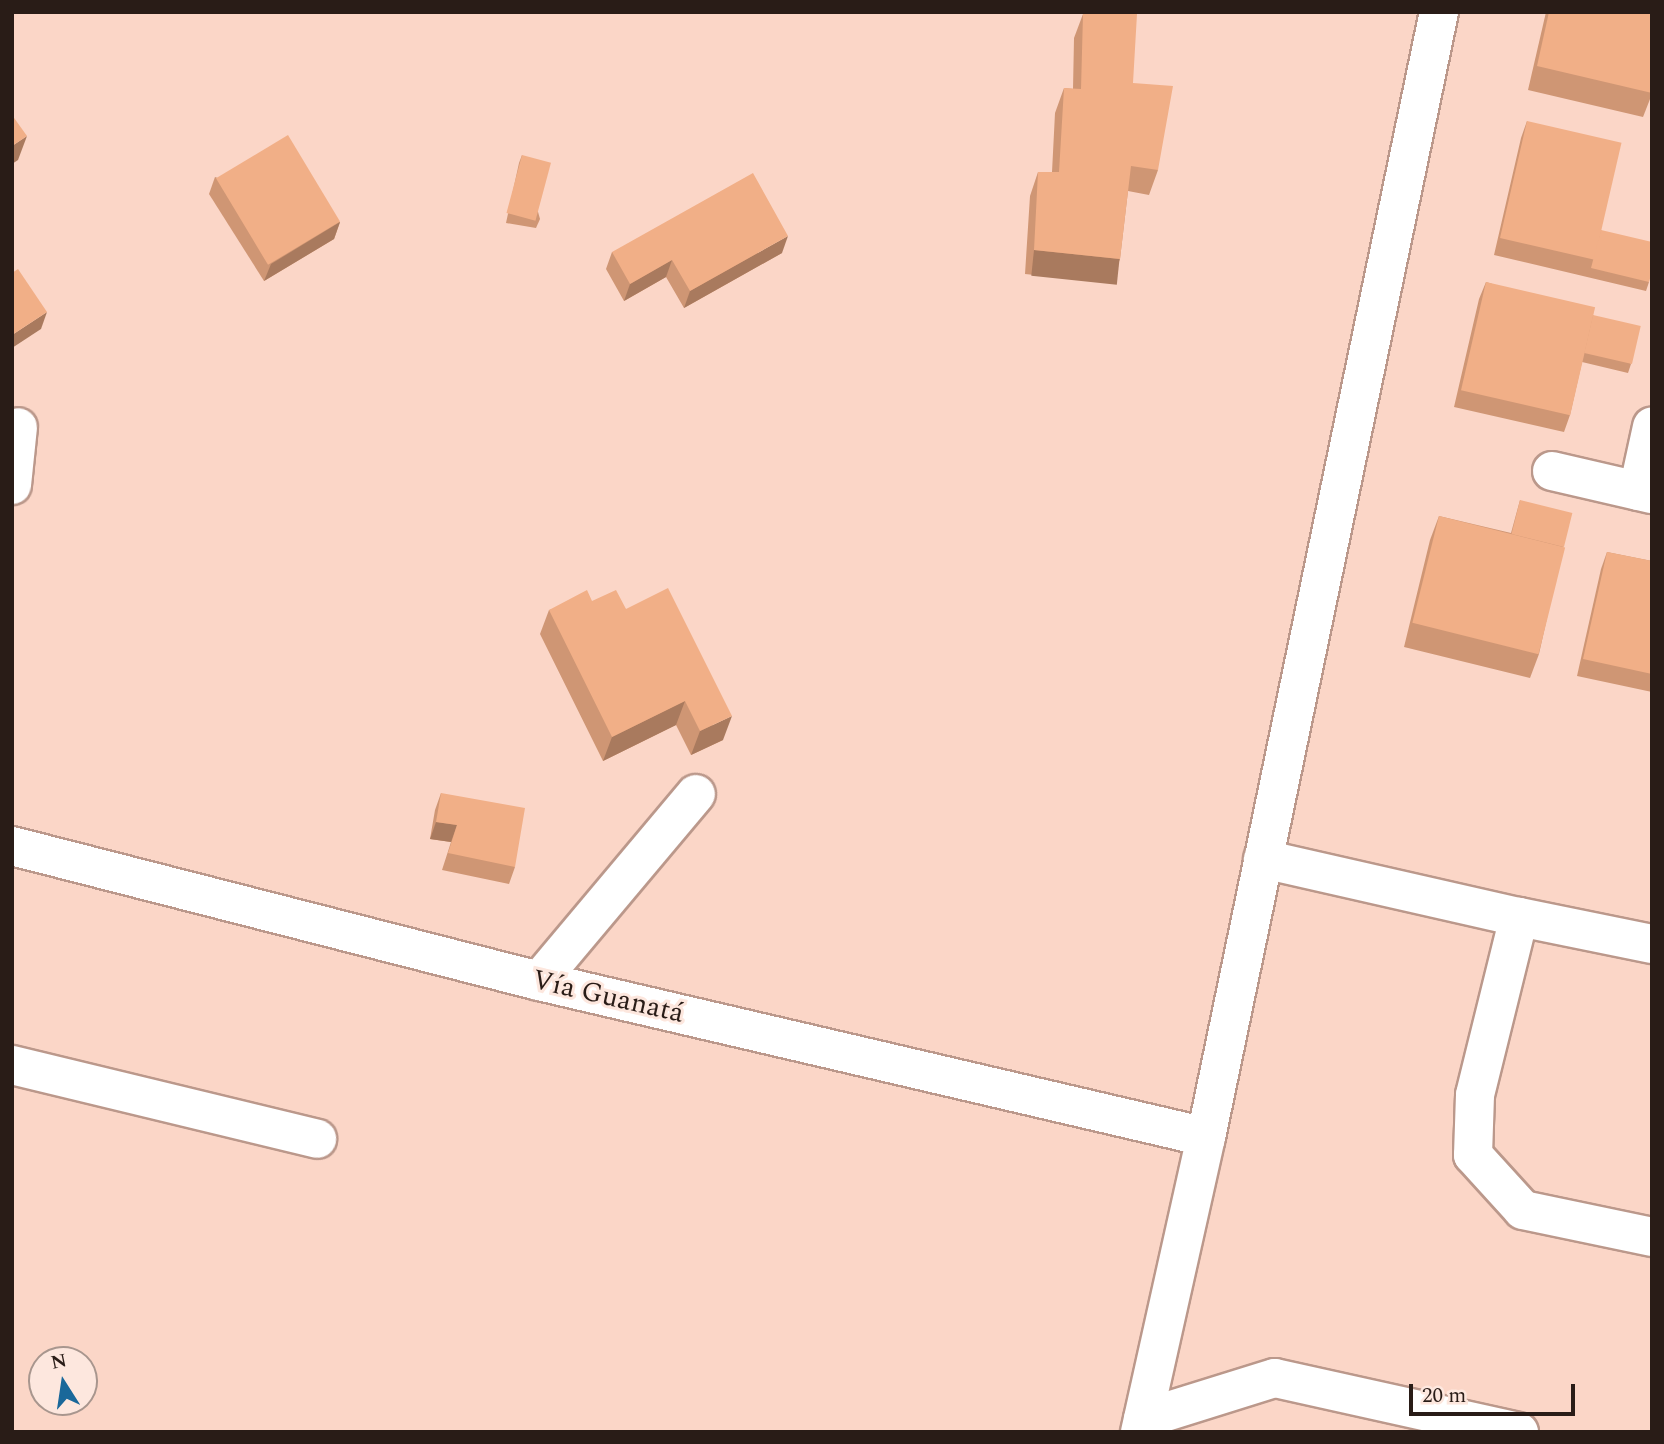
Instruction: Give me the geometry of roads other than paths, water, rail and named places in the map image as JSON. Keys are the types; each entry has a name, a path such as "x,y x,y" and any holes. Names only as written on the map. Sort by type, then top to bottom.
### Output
{"street":[{"path":"1141,1426 1206,1137 1439,12"},
{"path":"12,485 18,426"},
{"path":"1552,471 1645,493 1652,427"},
{"path":"539,981 696,794"},
{"name":"Vía Guanatá","path":"12,846 539,981 1206,1137"},
{"path":"1263,859 1325,875 1652,944"},
{"path":"1519,916 1475,1095 1473,1155 1524,1210 1652,1237"},
{"path":"12,1065 317,1139"},
{"path":"1141,1426 1275,1378 1520,1432"}]}
